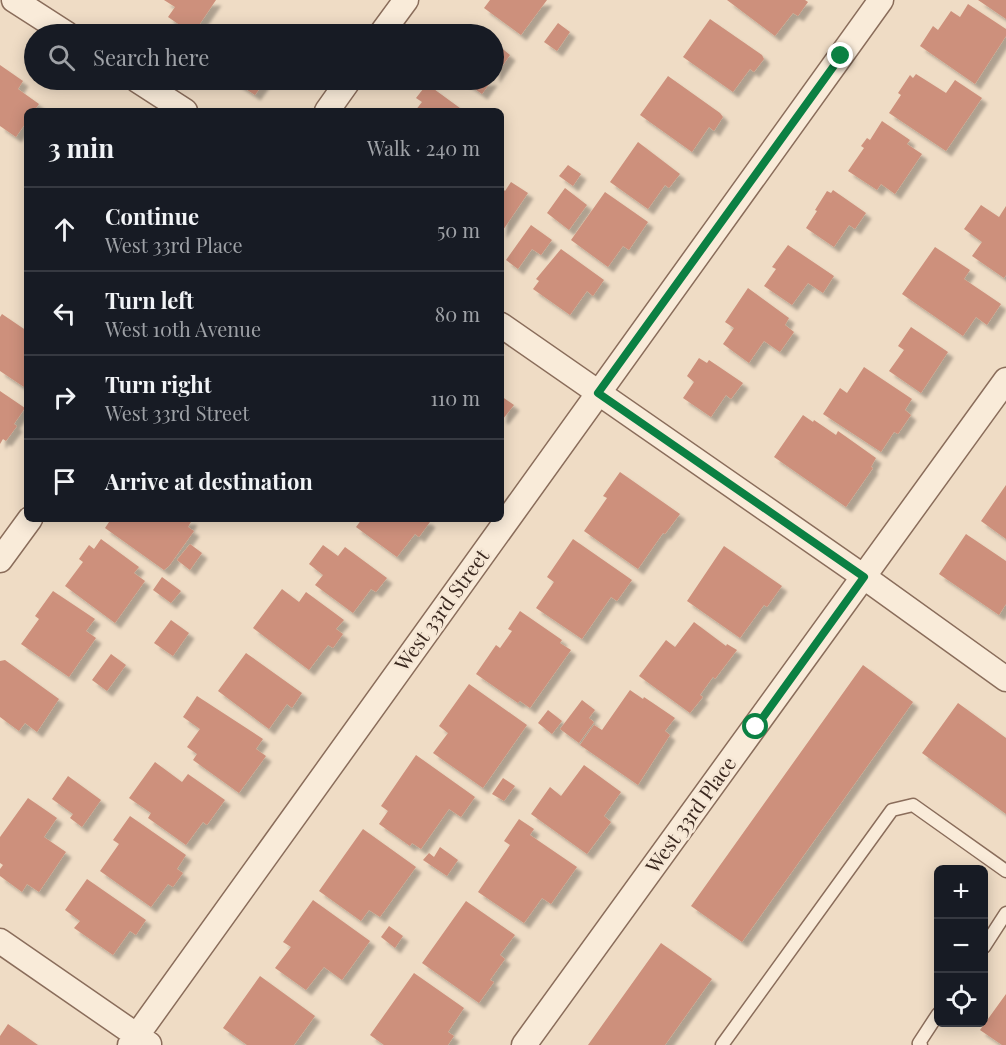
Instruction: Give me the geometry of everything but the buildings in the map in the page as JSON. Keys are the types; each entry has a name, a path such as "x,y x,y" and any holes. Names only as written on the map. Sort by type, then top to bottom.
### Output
{"street":[{"path":"14,0 51,24"},
{"path":"388,24 406,0"},
{"name":"West 33rd Street","path":"139,1042 598,393 881,0"},
{"path":"152,90 180,108"},
{"path":"329,108 342,90"},
{"path":"504,328 864,577 1006,679"},
{"name":"West 33rd Place","path":"524,1045 1006,380"},
{"path":"0,560 28,522"},
{"path":"0,941 139,1042"}],"lane":[{"path":"722,1045 892,810 913,805 1006,871"},
{"path":"988,940 1006,913"},
{"path":"921,1045 919,1043 934,1021"}],"route":[{"path":"756,727 864,577 598,393 841,56"}]}
